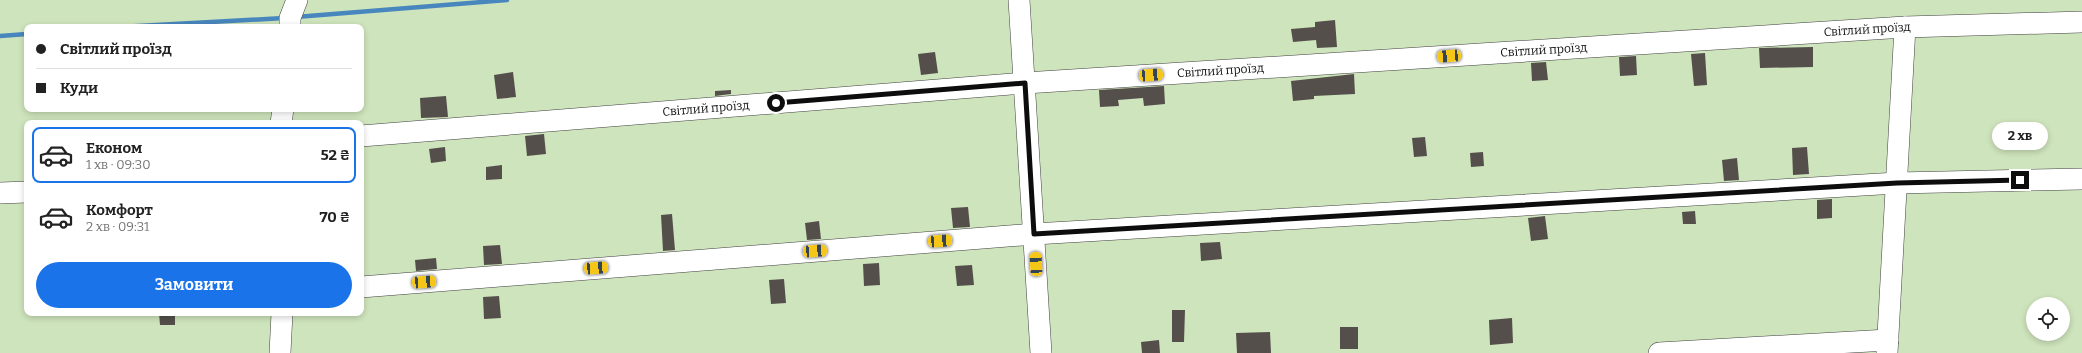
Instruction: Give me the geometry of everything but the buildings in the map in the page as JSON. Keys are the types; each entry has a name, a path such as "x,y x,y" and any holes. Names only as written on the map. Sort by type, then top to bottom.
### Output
{"street":[{"path":"290,24 290,18 297,0"},
{"path":"1019,0 1041,353"},
{"name":"Світлий проїзд","path":"364,136 1025,83 1905,27 2082,22"},
{"path":"1659,353 1888,346 1905,27"},
{"path":"364,287 1034,234 1897,183 2082,179"},
{"path":"0,193 24,192"},
{"path":"267,353 280,353 282,316"}],"green space":[{"path":"0,0 2082,0 2082,353 0,353"}],"waterway":[{"path":"296,17 507,0"},
{"path":"175,24 284,18"},
{"path":"0,36 24,34"}],"route":[{"path":"776,103 1025,83 1034,234 1897,183 2020,180"}]}
